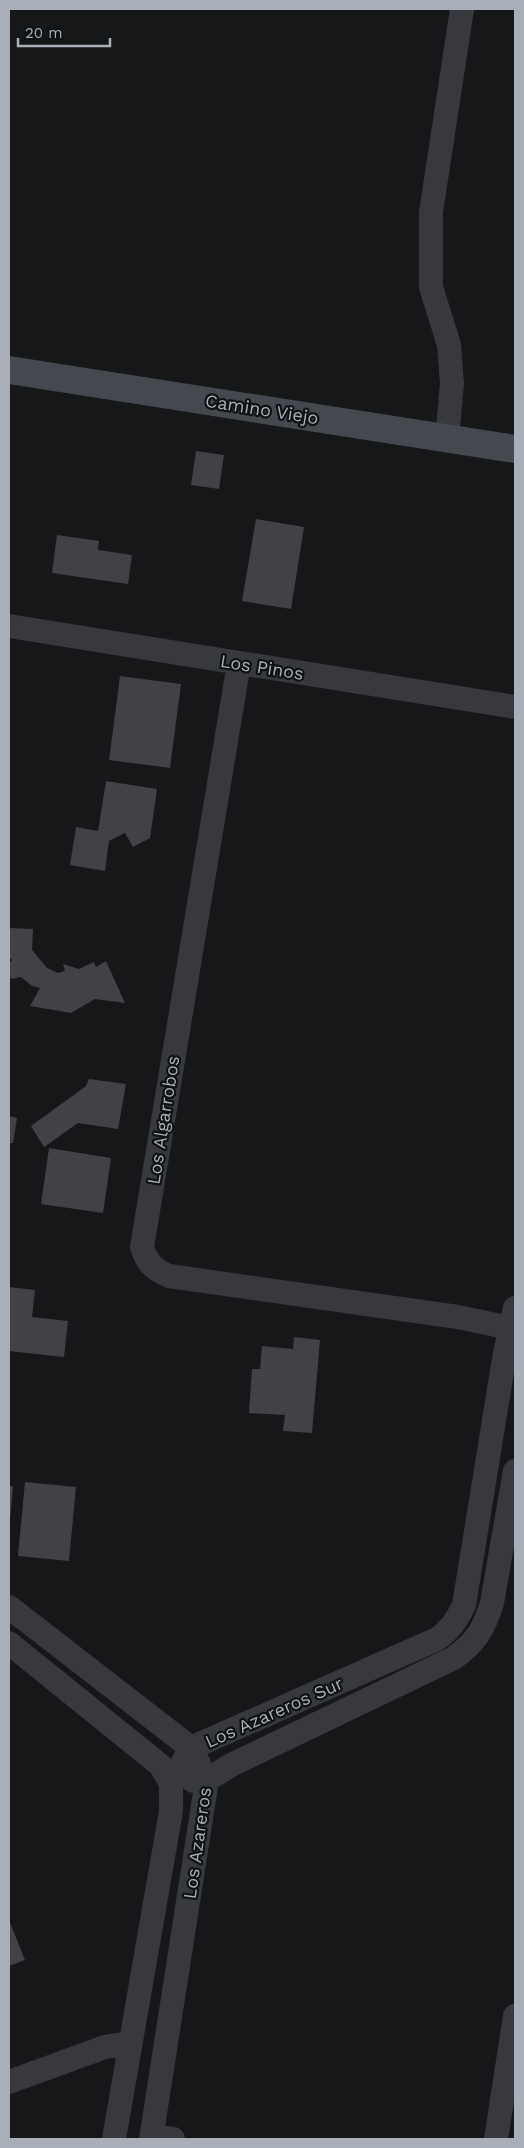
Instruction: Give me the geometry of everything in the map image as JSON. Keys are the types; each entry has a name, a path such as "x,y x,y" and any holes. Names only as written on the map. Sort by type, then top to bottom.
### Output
{"main road":[{"name":"Camino Viejo","path":"9,370 515,449"}],"street":[{"path":"447,438 452,384 448,345 431,287 431,212 462,9"},
{"name":"Los Pinos","path":"9,626 515,707"},
{"name":"Los Algarrobos","path":"239,663 142,1247 146,1261 156,1270 169,1276 458,1317 514,1322"},
{"path":"458,1317 510,1354"},
{"name":"Los Azareros Sur","path":"171,1783 191,1748 437,1639 447,1632 464,1605 510,1354 514,1322"},
{"name":"Los Azareros Sur","path":"171,1783 207,1780 231,1765 454,1658 472,1645 486,1624 492,1604 515,1471"},
{"name":"Los Azareros","path":"13,1620 191,1748 207,1780 158,2138"},
{"name":"Los Azareros","path":"9,1643 160,1765 171,1783 171,1811 114,2139"},
{"path":"496,2139 515,2016"},
{"path":"9,2082 105,2046 130,2043"}],"building":[{"path":"196,451 224,455 219,489 191,485"},
{"path":"256,519 304,527 291,609 242,601"},
{"path":"57,535 99,541 98,550 132,555 128,584 52,573"},
{"path":"120,676 181,684 170,768 109,760"},
{"path":"106,781 157,789 150,838 133,847 125,833 109,841 105,871 70,865 76,827 98,831"},
{"path":"9,928 33,929 32,950 47,968 58,973 65,971 63,964 79,969 94,962 96,967 106,961 125,1003 95,999 71,1013 30,1006 40,988 32,986 21,977 11,979 9,975 9,963 12,960 9,957"},
{"path":"89,1079 126,1084 118,1129 78,1123 44,1147 31,1126 86,1086"},
{"path":"9,1116 17,1118 13,1143 9,1143"},
{"path":"49,1148 111,1158 103,1213 41,1204"},
{"path":"9,1287 35,1290 32,1317 68,1321 64,1357 9,1351"},
{"path":"294,1337 320,1340 312,1433 283,1431 285,1415 249,1413 252,1369 260,1369 262,1346 293,1349"},
{"path":"25,1482 76,1487 69,1561 18,1556"},
{"path":"9,1486 13,1486 10,1521 9,1521"},
{"path":"9,1920 25,1960 9,1966"}]}
